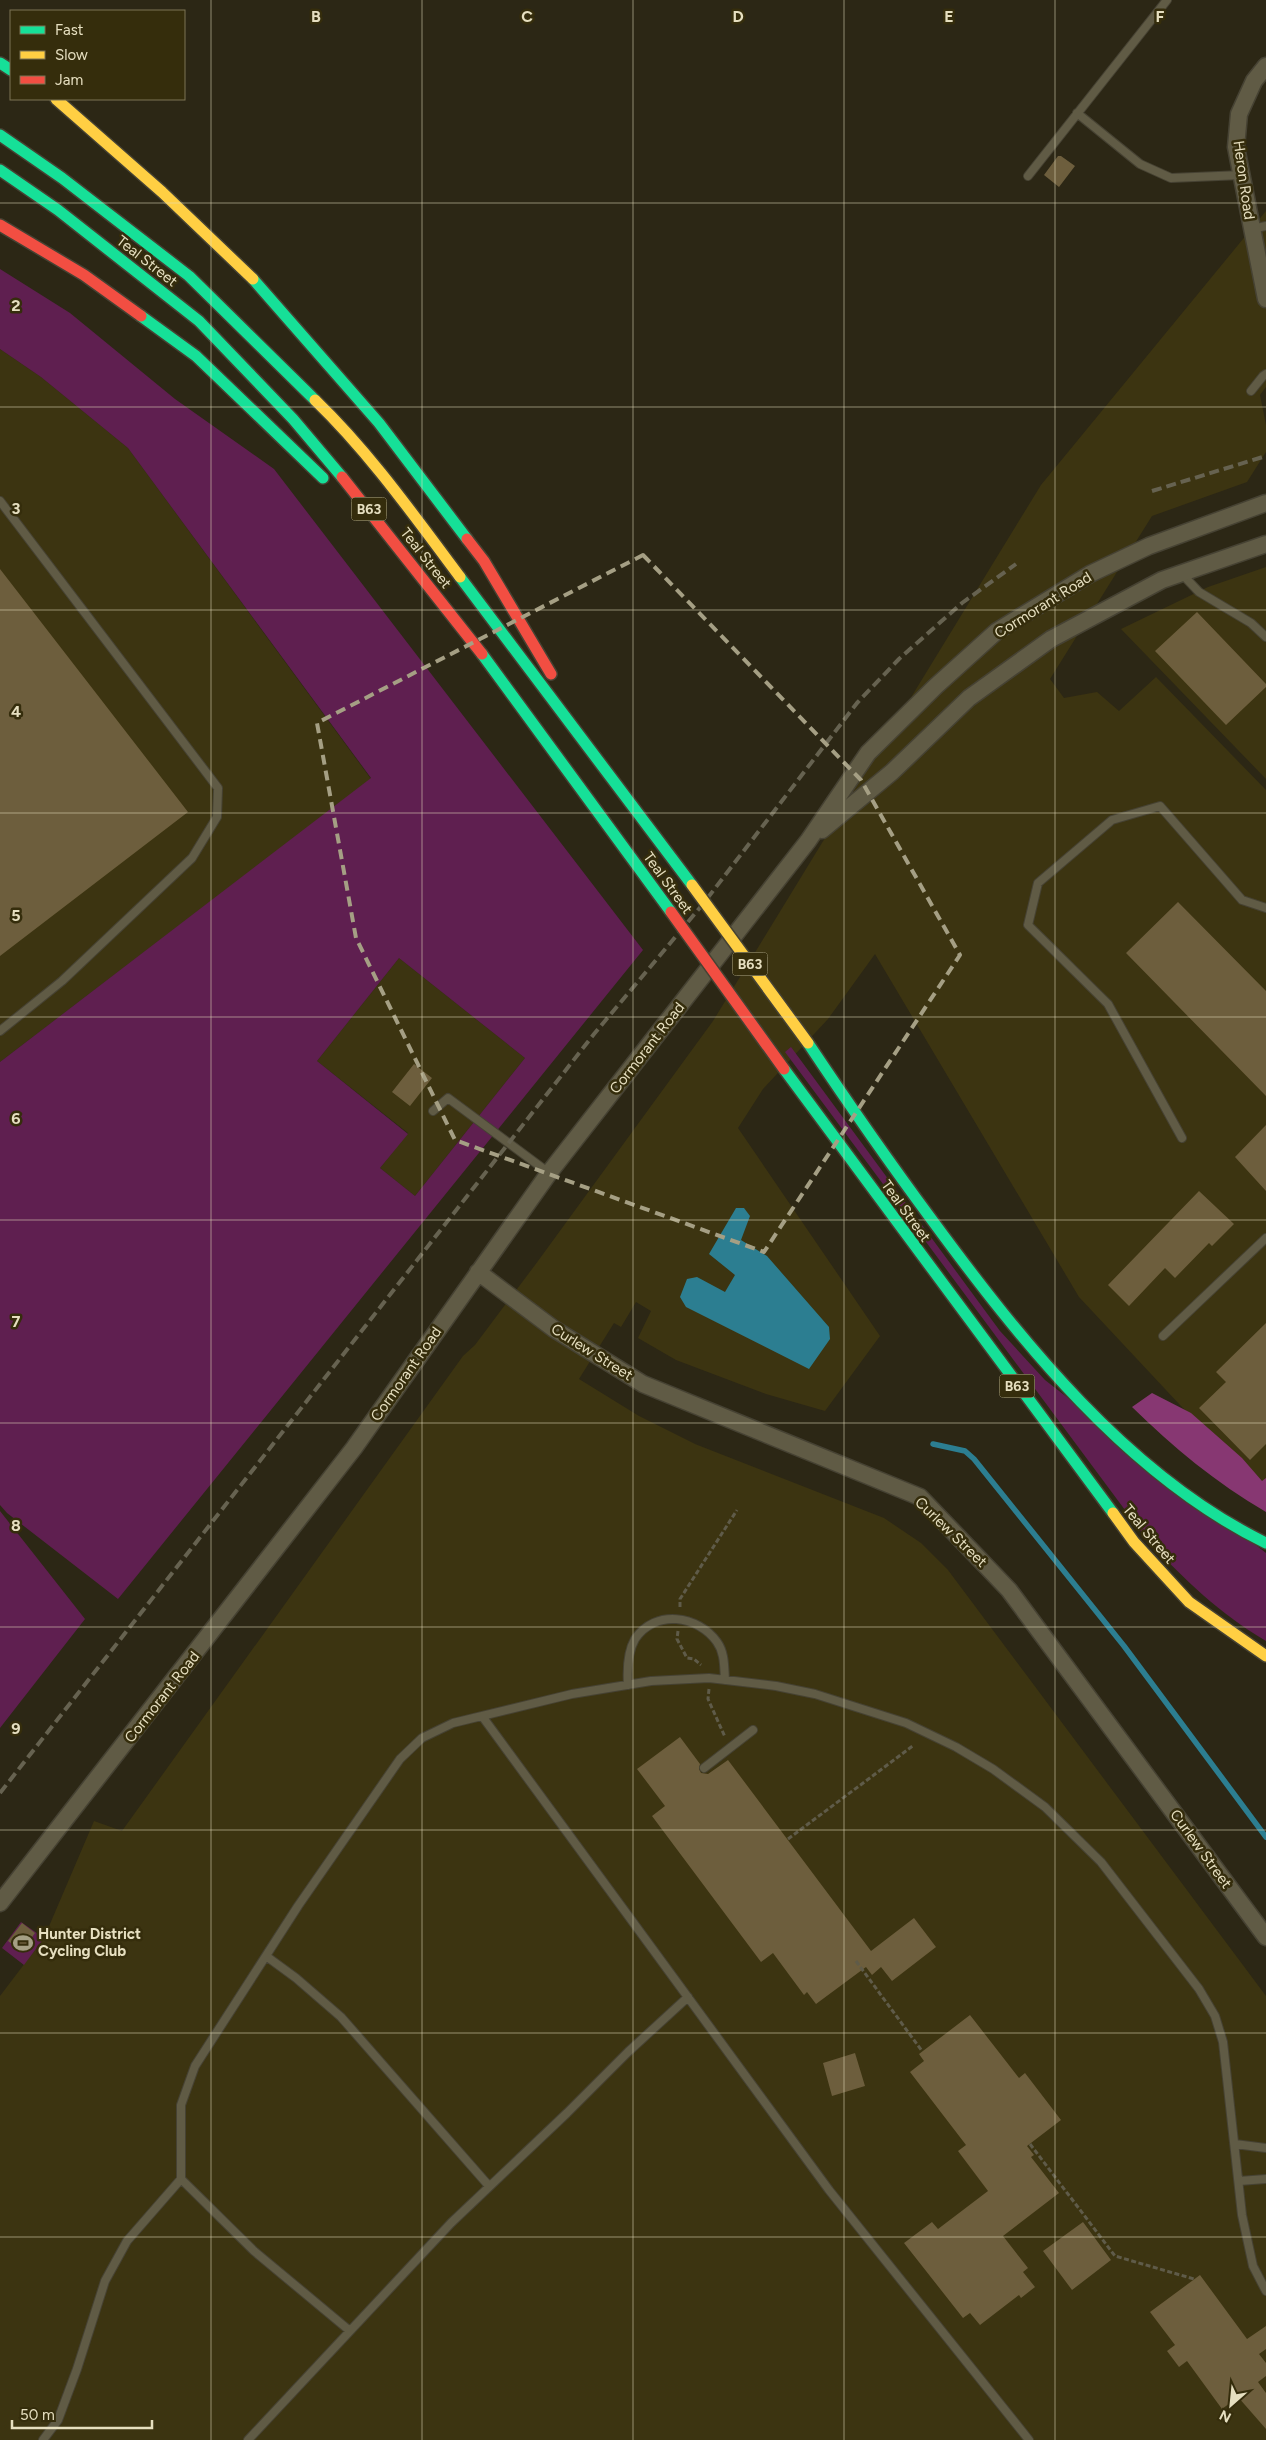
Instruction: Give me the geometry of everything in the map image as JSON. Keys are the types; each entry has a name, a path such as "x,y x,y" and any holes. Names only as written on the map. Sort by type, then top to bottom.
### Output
{"main road":[{"path":"57,100 162,192 266,292 360,401 484,561 614,779"},
{"name":"Teal Street","path":"0,135 62,178 189,276 333,418 403,501 614,779 808,1044 977,1282 1030,1347 1082,1403 1134,1452 1200,1504 1266,1543"},
{"name":"Teal Street","path":"0,170 58,210 199,321 292,419 377,519 480,652 784,1069 1134,1542 1189,1602 1266,1656"},
{"path":"0,225 84,275 196,356 313,467 333,489"},
{"path":"360,519 480,652"}],"street":[{"name":"Heron Road","path":"1266,66 1254,81 1239,114 1236,147 1242,175 1259,228 1266,299"},
{"name":"Cormorant Road","path":"0,1904 354,1448 549,1174 808,841 868,753 936,686 997,632 1098,570 1149,546 1266,503"},
{"name":"Cormorant Road","path":"808,841 892,772 969,698 1051,639 1162,580 1266,544"},
{"name":"Curlew Street","path":"478,1272 554,1329 643,1384 920,1497 1009,1590 1266,1937"}],"lane":[{"path":"1028,176 1167,0"},
{"path":"1077,113 1140,164 1171,178 1242,175"},
{"path":"1251,391 1266,374"},
{"path":"0,501 218,788 217,817 192,858 62,981 0,1031"},
{"path":"1181,574 1199,592 1251,623 1266,637"},
{"path":"1182,1138 1108,1004 1028,925 1038,883 1112,820 1160,806 1242,900 1266,908"},
{"path":"433,1111 448,1098 549,1174"},
{"path":"1163,1336 1266,1238"},
{"path":"628,1685 627,1664 635,1640 652,1622 679,1618 696,1622 717,1642 724,1658 725,1680"},
{"path":"43,2440 58,2420 77,2369 105,2281 127,2241 181,2179 181,2105 195,2066 266,1956 400,1759 422,1738 453,1723 572,1694 651,1681 709,1678 776,1686 815,1694 906,1722 956,1747 993,1769 1045,1807 1063,1824 1101,1862 1134,1902 1199,1989 1215,2016 1223,2042 1242,2215 1253,2266 1266,2290"},
{"path":"482,1716 830,2190 1029,2440"},
{"path":"704,1768 753,1730"},
{"path":"266,1956 296,1978 341,2017 489,2186"},
{"path":"248,2440 445,2230 628,2052 688,1997"},
{"path":"1235,2144 1266,2148"},
{"path":"181,2179 254,2251 350,2331"},
{"path":"1239,2181 1266,2179"}],"path":[{"path":"788,1840 914,1745"},
{"path":"856,1961 922,2052"},
{"path":"1030,2144 1115,2256 1194,2279"}],"highlighted area":[{"path":"643,555 861,780 960,955 764,1252 455,1140 356,938 317,723"}],"shaded area":[{"path":"1266,211 1266,387 1260,395 1266,425 1266,452 1247,482 1152,516 1050,679 1064,698 1097,692 1119,711 1156,677 1266,790 1266,1492 1180,1405 1079,1297 875,954 828,1019 763,1089 738,1128 880,1336 825,1411 766,1394 676,1360 638,1338 651,1311 636,1302 621,1327 614,1323 579,1379 639,1416 695,1444 884,1518 921,1543 948,1570 1266,1996 1266,2440 0,2440 0,1996 44,1938 94,1821 122,1831 463,1356 475,1345 538,1261 713,1021 1041,485"},
{"path":"0,269 70,313 175,399 274,469 643,950 118,1599 7,1513 0,1505 0,1062 371,778 128,448 41,377 0,349","holes":["399,958 525,1058 415,1196 380,1168 408,1134 317,1061"]},
{"path":"0,349 41,377 128,448 371,779 0,1062"},
{"path":"1266,567 1266,779 1121,629 1208,587"},
{"path":"399,958 525,1058 415,1196 380,1168 408,1133 317,1061"},
{"path":"791,1047 1000,1331 1045,1380 1266,1553 1266,1641 1218,1608 1175,1569 1148,1541 785,1052"},
{"path":"1152,1393 1191,1413 1242,1458 1262,1481 1266,1478 1266,1512 1196,1464 1132,1407"},
{"path":"0,1511 85,1619 0,1728"},
{"name":"Hunter District Cycling Club","path":"21,1922 44,1938 24,1965 2,1948"}],"water":[{"path":"736,1208 744,1208 750,1216 741,1240 767,1256 829,1327 830,1339 809,1369 686,1307 680,1297 687,1279 697,1277 725,1292 735,1275 709,1254"}],"building":[{"path":"1058,156 1061,156 1075,166 1059,187 1044,175"},
{"path":"0,569 188,812 0,956"},
{"path":"1197,612 1266,684 1266,687 1226,725 1155,651"},
{"path":"1178,902 1266,991 1266,1096 1126,953"},
{"path":"414,1064 432,1078 410,1106 392,1092"},
{"path":"1266,1125 1266,1191 1235,1157"},
{"path":"1199,1191 1234,1224 1212,1246 1209,1243 1175,1278 1165,1268 1129,1306 1108,1285"},
{"path":"1266,1323 1266,1444 1250,1460 1199,1408 1226,1382 1216,1372"},
{"path":"680,1737 700,1764 699,1769 701,1773 708,1774 728,1760 871,1951 914,1918 936,1947 892,1981 881,1967 872,1975 866,1967 816,2004 807,1992 804,1995 773,1953 761,1962 652,1816 665,1806 637,1769"},
{"path":"22,1923 35,1933 22,1951 8,1941"},
{"path":"970,2015 1019,2078 1025,2073 1061,2120 1027,2146 1034,2155 1031,2157 1059,2193 1003,2236 1028,2268 1023,2272 1035,2287 1021,2298 1019,2295 980,2325 970,2313 963,2318 904,2243 932,2222 938,2229 988,2191 958,2151 966,2145 910,2072 924,2061 919,2054"},
{"path":"855,2053 865,2086 832,2096 823,2063"},
{"path":"1083,2222 1111,2260 1072,2290 1043,2251"},
{"path":"1200,2275 1247,2339 1266,2326 1266,2349 1259,2354 1266,2363 1266,2376 1258,2382 1266,2393 1266,2429 1238,2397 1222,2409 1187,2361 1179,2367 1167,2351 1175,2345 1150,2312"}],"waterway":[{"path":"933,1444 965,1451 974,1459 1124,1646 1266,1837"}],"railway":[{"path":"1152,491 1266,456"},
{"path":"0,1793 594,1034 703,904 857,703 899,659 962,603 1016,564"}],"traffic: fast":[{"path":"0,63 10,69"},
{"path":"0,135 62,178 189,276 315,400"},
{"path":"0,170 58,210 199,321 293,419 342,477"},
{"path":"253,279 379,423 467,539"},
{"path":"141,316 196,356 323,478"},
{"path":"460,577 692,885"},
{"path":"482,654 671,912"},
{"path":"808,1043 884,1154 966,1266 1040,1358 1123,1443 1168,1481 1216,1515 1266,1543"},
{"path":"784,1069 1113,1513"}],"traffic: slow":[{"path":"57,100 162,192 253,279"},
{"path":"315,400 373,463 460,577"},
{"path":"692,885 808,1043"},
{"path":"1113,1513 1134,1542 1189,1602 1266,1656"}],"traffic: jam":[{"path":"0,225 84,275 141,316"},
{"path":"342,477 482,654"},
{"path":"467,539 484,561 551,674"},
{"path":"671,912 784,1069"}],"place":[{"name":"Hunter District Cycling Club","path":"23,1943"}]}
